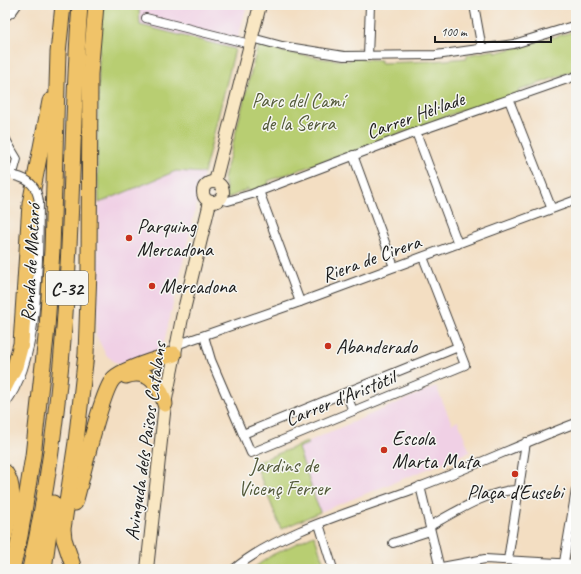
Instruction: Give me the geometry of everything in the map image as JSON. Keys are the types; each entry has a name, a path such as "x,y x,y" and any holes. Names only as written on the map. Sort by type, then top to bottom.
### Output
{"highway":[{"name":"Ronda de Mataró","path":"12,569 20,536 33,456 47,328 52,250 58,53 63,5"},
{"name":"Ronda de Mataró","path":"30,569 48,474 63,340 69,247 80,5"},
{"path":"74,569 64,539 64,519 79,420 87,322 90,74 96,5"},
{"path":"5,386 15,366 21,344 30,204 43,141 58,53"},
{"path":"44,569 56,484 72,337 74,274 69,247"},
{"path":"67,549 71,518 103,402 113,379 122,373 175,349"},
{"path":"97,423 103,417 113,384 130,374 140,374 151,379 159,387 164,404"},
{"path":"5,472 10,483 12,495 5,535"},
{"path":"5,484 7,497 5,512"}],"street":[{"path":"5,17 12,12 17,5"},
{"path":"215,182 260,5"},
{"path":"368,56 370,5"},
{"path":"474,5 482,49"},
{"path":"146,18 251,41 344,56 436,55 482,49 514,44 576,25"},
{"name":"Carrer Hèl·lade","path":"215,201 228,201 259,191 416,132 576,76"},
{"path":"509,100 551,207"},
{"path":"416,132 458,244"},
{"path":"5,138 8,148 17,159 17,165 10,175 24,178 31,183 36,189 40,202 35,300 29,351 15,392 5,404"},
{"path":"353,156 394,267"},
{"path":"215,182 222,189 223,194 215,201 204,198 203,191 208,183 215,182"},
{"path":"259,191 300,302"},
{"name":"Riera de Cirera","path":"175,349 204,336 458,244 551,207 576,200"},
{"name":"Avinguda dels Països Catalans","path":"149,569 164,404 175,349 215,201"},
{"name":"Carrer d'Aristòtil","path":"204,336 211,360 251,453 465,365 423,257"},
{"name":"Carrer d'Aristòtil","path":"243,434 458,347"},
{"path":"346,392 353,411"},
{"path":"234,569 256,553 319,524 420,486 576,423"},
{"path":"508,560 526,442"},
{"path":"420,486 440,568"},
{"path":"393,543 430,528 469,504 512,489 519,490"},
{"path":"564,562 576,490"},
{"path":"319,524 333,569"},
{"path":"431,569 485,559 564,562 576,564"}],"shaded area":[{"path":"138,5 247,5 235,49 140,25"},
{"path":"176,171 204,173 161,355 124,364 115,362 106,355 96,335 99,203"},
{"name":"Escola Marta Mata","path":"436,386 452,424 458,421 470,452 320,512 298,448 307,444 307,442"}],"green space":[{"path":"100,5 139,5 140,25 235,49 204,173 176,171 99,203 97,154"},
{"name":"Parc del Camí de la Serra","path":"576,31 576,70 518,91 519,94 498,101 497,98 425,124 426,128 404,132 362,147 363,150 343,157 341,155 268,181 269,184 249,192 248,189 226,199 227,193 224,178 258,45 262,44 279,48 278,51 325,59 350,61 351,58 381,60 381,63 435,61 467,58 467,55 495,50 496,53"},
{"name":"Jardins de Vicenç Ferrer","path":"307,442 308,444 298,448 320,512 281,529 255,463"},
{"path":"314,535 326,569 252,569 272,555"}],"place":[{"name":"Parquing Mercadona","path":"129,238"},
{"name":"Mercadona","path":"152,286"},
{"name":"Abanderado","path":"328,346"},
{"name":"Escola Marta Mata","path":"384,450"},
{"name":"Plaça d'Eusebi","path":"515,474"}]}
